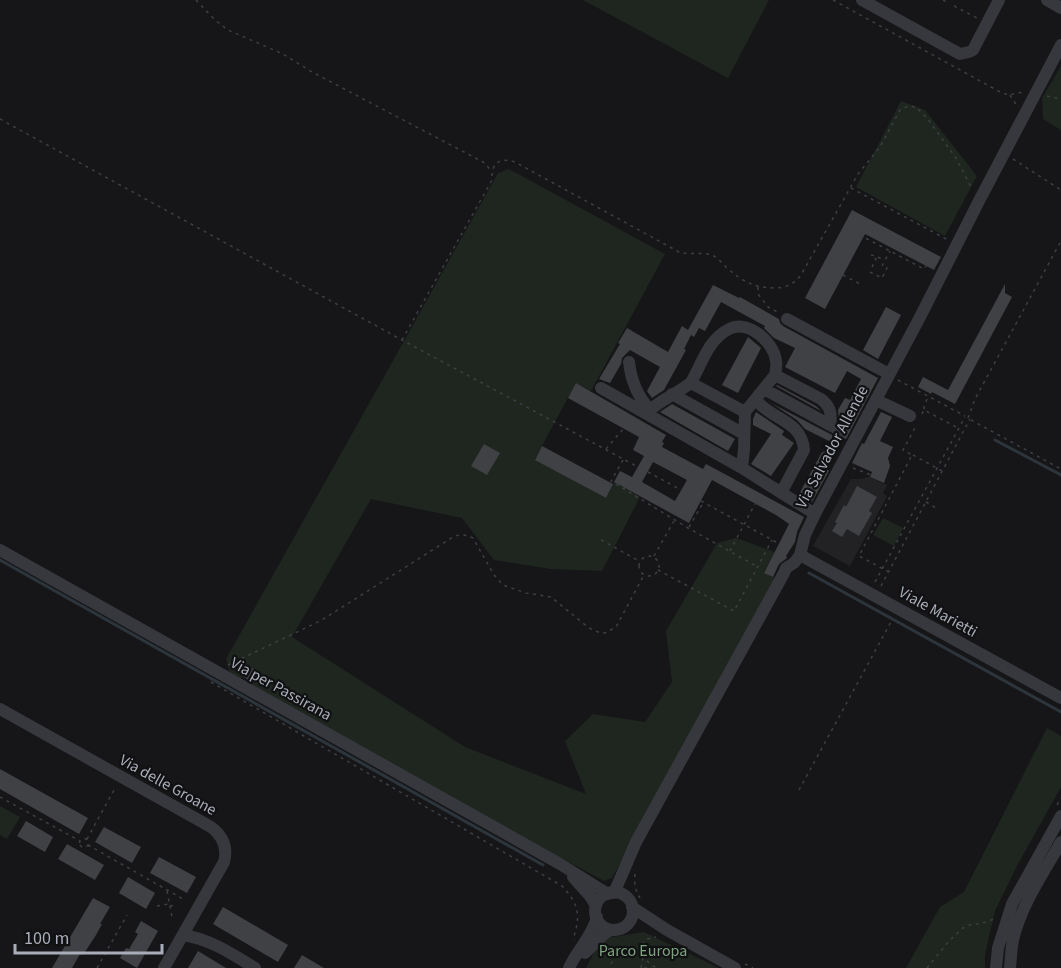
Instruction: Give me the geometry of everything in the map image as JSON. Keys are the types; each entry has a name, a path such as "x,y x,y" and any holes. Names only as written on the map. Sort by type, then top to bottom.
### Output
{"street":[{"path":"862,0 960,54 973,50 999,0"},
{"path":"1047,0 1061,8"},
{"name":"Via Salvador Allende","path":"611,893 636,842 786,568 794,564 800,555 805,535 815,514 1061,45"},
{"path":"787,319 889,375"},
{"path":"648,411 691,383 708,348 730,328 739,326 759,335 772,348 776,360 775,375 745,412 741,468"},
{"path":"629,362 631,376 648,411"},
{"path":"764,390 833,426 826,403 775,375"},
{"path":"691,383 745,412"},
{"path":"601,388 648,411 815,514"},
{"path":"672,394 744,434"},
{"path":"756,400 799,432 803,442 804,450 781,493"},
{"path":"876,400 910,416"},
{"name":"Via per Passirana","path":"0,550 210,675 611,893"},
{"name":"Viale Marietti","path":"800,555 1061,698"},
{"name":"Via delle Groane","path":"0,710 211,827 221,836 225,843 224,862 164,968"},
{"path":"996,968 998,948 1012,904 1061,816"},
{"path":"1010,968 1013,940 1020,919 1061,842"},
{"name":"Via per Passirana","path":"546,857 577,881 590,896 596,912"},
{"name":"Via Salvador Allende","path":"629,859 633,901"},
{"path":"570,968 594,927 601,899 611,893 619,893 633,901 662,933"},
{"path":"570,968 604,934 611,930 621,929 629,923 632,918 633,901"},
{"path":"596,912 602,926 611,930"},
{"path":"629,923 642,924 735,968"},
{"path":"183,936 194,937 219,946 255,968"}],"path":[{"path":"196,0 228,30 283,54 312,72 485,163 491,171 492,180 402,340"},
{"path":"833,0 1002,93 1024,92"},
{"path":"954,6 987,24"},
{"path":"1040,94 1061,99"},
{"path":"491,171 496,163 506,159 515,162 679,252 713,256 744,281 775,288 796,282 805,271 849,188 880,147 900,110 908,106 916,107 927,118 956,158 971,188 980,199"},
{"path":"0,119 638,467"},
{"path":"1007,155 1061,190"},
{"path":"849,188 956,244"},
{"path":"859,230 856,233 868,237 912,263 924,269 925,265"},
{"path":"879,587 942,471 975,399 1061,242"},
{"path":"870,272 882,278 887,268 882,266 889,249"},
{"path":"899,256 901,252"},
{"path":"872,267 876,259 872,255 880,258 878,261"},
{"path":"843,275 862,285"},
{"path":"758,286 758,294 768,307 787,319"},
{"path":"889,375 1061,469"},
{"path":"928,397 924,410 903,450 942,471"},
{"path":"924,410 958,428"},
{"path":"872,589 958,428 967,418"},
{"path":"606,449 624,428"},
{"path":"856,438 881,447"},
{"path":"889,572 859,556 912,455"},
{"path":"623,459 611,482 758,567"},
{"path":"849,467 871,475"},
{"path":"648,472 681,490"},
{"path":"688,528 702,501 776,542"},
{"path":"926,502 938,509"},
{"path":"730,551 755,504"},
{"path":"654,557 674,520"},
{"path":"210,675 322,620 459,534 472,538 494,575 503,585 525,593 551,597 589,628 598,632 605,633 616,627 644,574"},
{"path":"601,540 640,561"},
{"path":"658,570 734,612 772,540"},
{"path":"644,557 654,557 659,564 658,570 653,575 644,574 640,570 640,561 644,557"},
{"path":"799,790 892,620"},
{"path":"210,675 562,886 576,904 578,916 573,939 584,945"},
{"path":"88,845 87,839 114,790"},
{"path":"0,797 80,841 82,846 88,845 183,899"},
{"path":"80,841 87,839"},
{"path":"633,901 637,893 634,883 635,872"},
{"path":"167,890 172,917"},
{"path":"157,906 176,905"},
{"path":"97,968 126,915"},
{"path":"927,968 963,928 995,919"},
{"path":"656,968 642,968 643,958 640,946 643,941 662,933"},
{"path":"611,964 616,955"},
{"path":"643,958 656,968"}],"shaded area":[{"path":"869,477 887,485 883,493 887,496 850,566 813,546 851,479"}],"green space":[{"path":"583,0 769,0 728,78"},
{"path":"1061,66 1061,130 1043,119 1042,98"},
{"path":"901,101 925,110 977,176 945,236 856,187"},
{"path":"509,169 665,254 591,391 576,383 535,459 606,498 614,482 640,497 602,571 551,569 494,560 462,518 371,499 292,637 465,747 586,794 565,741 593,714 645,722 672,682 666,631 717,543 736,538 775,552 764,572 776,579 612,878 604,881 474,811 252,685 259,672 253,668 251,671 246,669 241,679 230,673 226,659 498,173"},
{"path":"883,518 903,528 894,546 873,535"},
{"path":"1047,728 1061,736 1061,787 995,911 985,955 985,968 906,968 940,907 964,892"},
{"path":"0,806 20,817 7,839 0,835"},
{"name":"Parco Europa","path":"644,932 719,968 586,968 601,939"}],"building":[{"path":"852,210 941,257 934,270 865,234 825,309 805,298"},
{"path":"1005,284 1005,293 1012,297 955,404 918,387 923,377 948,390"},
{"path":"713,285 740,297 779,319 783,326 878,378 846,439 839,436 844,428 843,423 839,420 838,410 845,398 850,400 861,379 847,371 835,393 785,367 795,348 774,338 764,328 765,326 721,302 705,331 699,328 694,337 691,335 684,349 686,350 664,390 652,398 647,391 660,367 630,350 622,358 610,383 599,379 627,328 668,352 682,326 688,330"},
{"path":"886,307 901,315 878,359 863,350"},
{"path":"748,337 761,348 738,393 722,385"},
{"path":"576,383 666,435 662,447 703,469 706,464 804,517 787,558 779,564 773,577 764,573 789,524 712,480 689,523 614,482 620,471 632,477 644,456 633,450 639,437 568,398","holes":["653,462 687,480 675,501 642,482"]},
{"path":"776,386 816,406 821,411"},
{"path":"771,403 834,436 831,442 805,429 797,420"},
{"path":"672,404 735,439 728,451 660,412"},
{"path":"756,412 784,431 782,435 794,443 771,476 751,464 771,434 753,425"},
{"path":"881,412 892,417 880,441 893,447 888,458 890,466 884,483 870,477 872,472 852,463"},
{"path":"484,444 500,453 487,475 471,466"},
{"path":"542,446 613,484 606,498 535,460"},
{"path":"822,452 832,458 827,469 829,471 812,502 799,494"},
{"path":"857,486 877,497 869,511 872,513 859,536 847,529 842,537 832,531 844,505 846,507"},
{"path":"252,668 259,672 253,683 242,676 247,669 251,671"},
{"path":"0,769 88,818 79,834 0,789"},
{"path":"26,821 53,837 45,852 17,836"},
{"path":"104,827 141,847 132,863 95,842"},
{"path":"67,844 104,865 95,880 58,859"},
{"path":"159,857 196,877 187,893 150,873"},
{"path":"128,877 155,893 146,909 119,893"},
{"path":"93,898 110,907 96,935 72,968 52,968"},
{"path":"223,907 288,945 278,962 213,924"},
{"path":"141,921 158,931 137,968 120,958 138,934 135,932"},
{"path":"198,951 226,968 188,968"},
{"path":"302,955 324,968 294,968"}],"waterway":[{"path":"995,440 1061,475"},
{"path":"0,560 543,865"},
{"path":"809,573 1061,712"}],"tunnel":[{"path":"836,428 850,436"}]}
